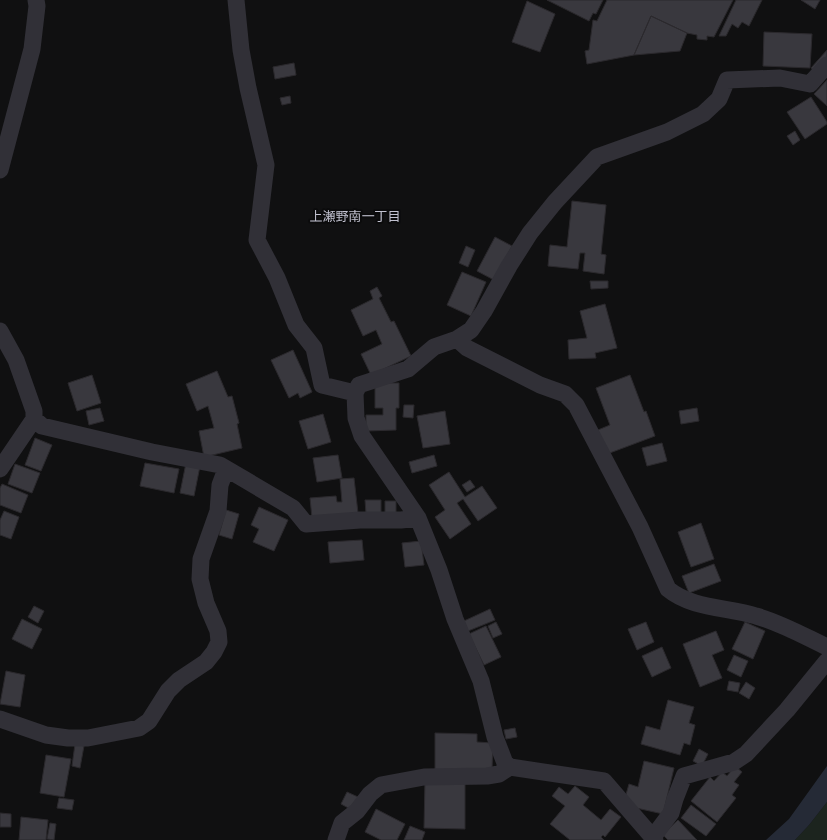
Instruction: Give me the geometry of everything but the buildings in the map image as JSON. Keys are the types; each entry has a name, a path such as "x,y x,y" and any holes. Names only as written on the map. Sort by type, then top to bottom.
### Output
{"street":[{"path":"0,170 32,49 36,0"},
{"path":"236,0 241,50 248,88 266,165 257,240 278,278 296,325 314,348 322,384 355,393"},
{"path":"827,65 810,84 780,78 727,80 719,99 703,114 667,132 598,157 555,202 530,233 509,266 484,311 471,330 457,339 434,348 408,369 359,385 355,393 356,418 362,436 418,518 439,570 455,619 481,681 495,737 505,763 510,767 604,781 654,839 672,813 675,799 684,776 734,762 746,754 787,710 827,662"},
{"path":"0,331 16,360 34,411 34,418 0,469"},
{"path":"457,339 467,348 540,384 566,394 576,404 640,527 668,589 677,596 690,601 756,616 787,628 827,647"},
{"path":"34,418 42,426 152,452 220,465 293,508 306,524 418,518"},
{"path":"0,719 46,735 68,738 88,738 139,728 148,721 168,691 179,680 206,662 214,652 219,642 218,631 204,597 200,579 201,559 218,511 220,485 226,469"},
{"path":"336,840 342,823 358,811 370,794 381,785 424,777 487,776 499,774 510,767"}],"shaded area":[{"path":"827,802 827,840 795,840 809,825"}],"water":[{"path":"827,766 827,802 809,825 795,840 766,840 789,819"}],"district":[{"name":"上瀬野南一丁目","path":"355,216"}]}
